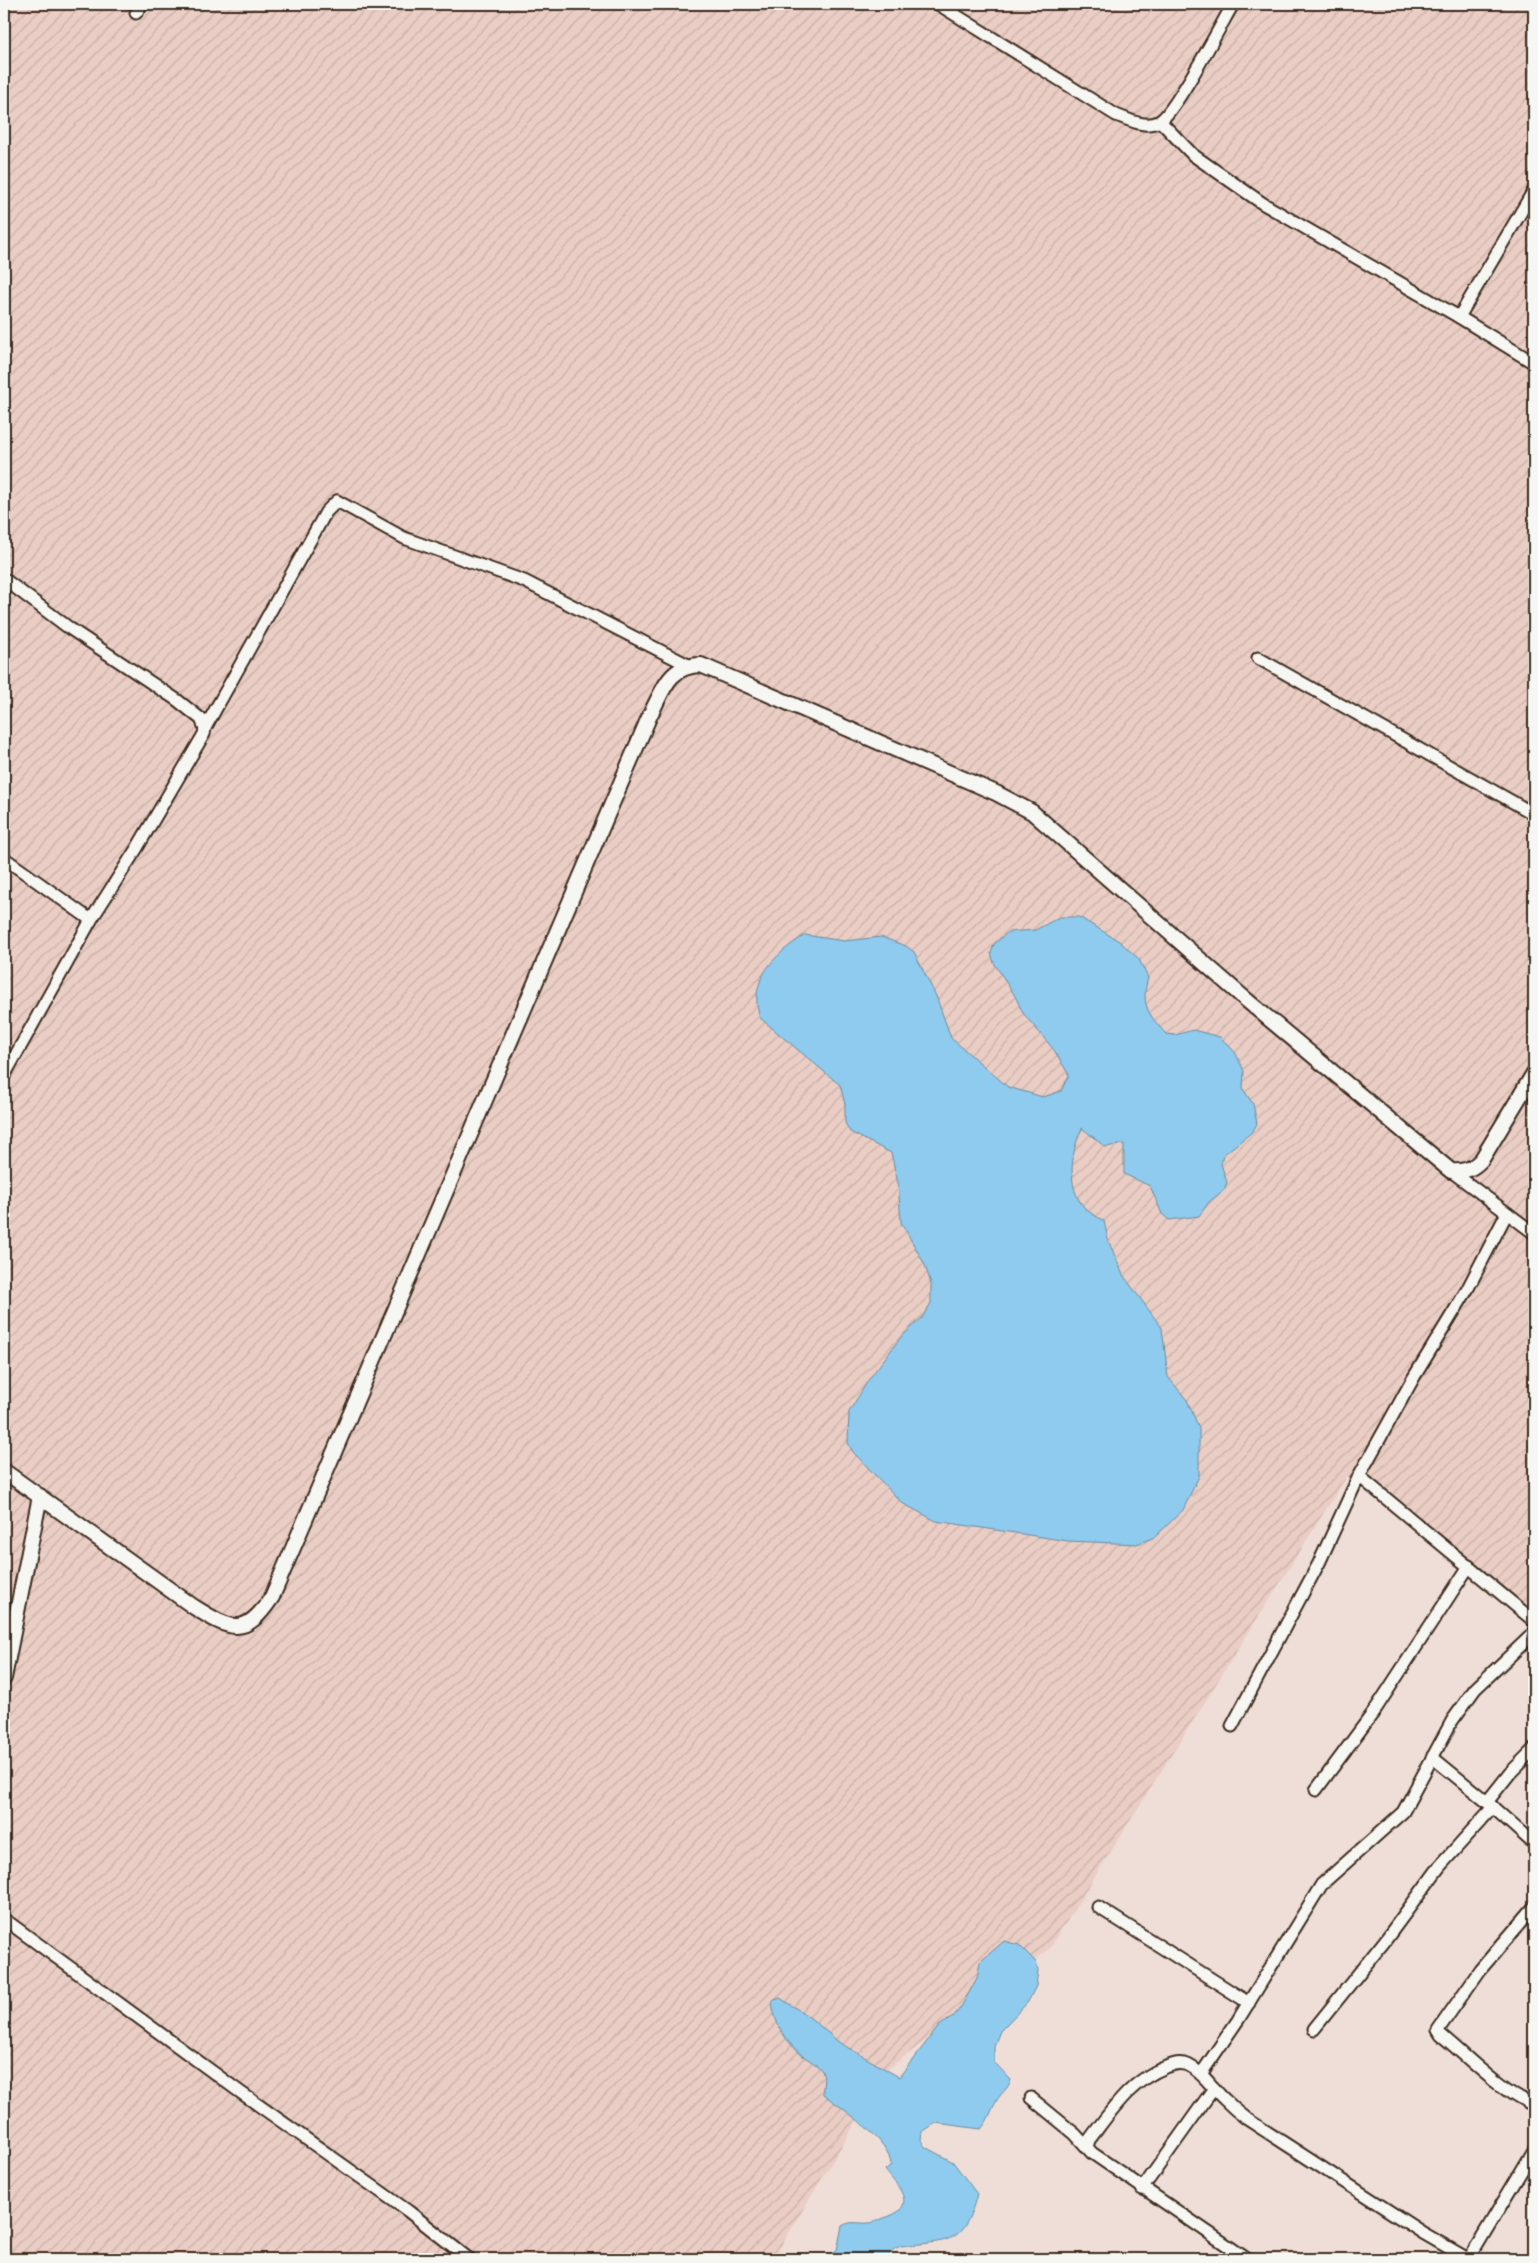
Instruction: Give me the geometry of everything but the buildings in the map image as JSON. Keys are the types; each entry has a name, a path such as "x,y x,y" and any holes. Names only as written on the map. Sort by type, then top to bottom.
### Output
{"street":[{"path":"938,4 1116,114 1136,123 1147,125 1160,120 1174,105 1233,4"},
{"path":"1160,120 1193,155 1262,204 1459,317 1534,363"},
{"path":"1459,317 1534,190"},
{"path":"4,1076 91,920 142,840 204,734 205,728 326,512 337,501 404,538 524,581 688,665 701,665 839,723 996,793 1032,812 1274,1023 1451,1171 1534,1233"},
{"path":"4,579 69,628 177,700 200,718 205,728"},
{"path":"1258,658 1534,814"},
{"path":"4,1471 194,1607 221,1623 238,1627 252,1622 262,1614 272,1598 650,715 671,675 688,665"},
{"path":"4,858 91,920"},
{"path":"1451,1171 1462,1172 1474,1168 1482,1159 1534,1073"},
{"path":"1232,1726 1319,1563 1359,1476 1414,1377 1467,1290 1507,1213"},
{"path":"1359,1476 1534,1621"},
{"path":"4,1678 40,1496"},
{"path":"1316,1790 1373,1713 1469,1566"},
{"path":"1201,2074 1249,2003 1322,1884 1403,1812 1452,1721 1475,1689 1534,1633"},
{"path":"1314,2029 1384,1942 1440,1866 1490,1804 1510,1773 1534,1748"},
{"path":"1432,1757 1490,1804 1534,1844"},
{"path":"1098,1907 1249,2003"},
{"path":"1534,1907 1480,1970 1438,2030 1441,2035 1516,2096 1534,2106"},
{"path":"4,1919 247,2098 408,2211 467,2259"},
{"path":"1087,2147 1089,2140 1119,2101 1141,2079 1153,2072 1177,2063 1187,2065 1201,2074 1224,2100 1247,2119 1415,2228 1469,2259 1534,2150"},
{"path":"1142,2189 1163,2156 1214,2088"},
{"path":"1031,2098 1075,2134 1092,2153 1247,2259"}],"shaded area":[{"path":"4,4 1534,4 1534,1616 1347,1476 1050,1948 889,2068 773,2259 4,2259"}],"water":[{"path":"1060,917 1079,917 1119,941 1139,959 1148,978 1145,995 1148,1009 1166,1034 1175,1035 1193,1030 1220,1037 1235,1052 1244,1071 1243,1089 1253,1104 1257,1124 1252,1132 1223,1155 1221,1164 1227,1182 1224,1190 1209,1202 1199,1216 1169,1220 1162,1214 1150,1186 1124,1174 1124,1144 1105,1147 1082,1128 1075,1147 1072,1169 1078,1199 1086,1209 1104,1221 1108,1240 1123,1275 1162,1328 1168,1377 1187,1400 1199,1428 1199,1476 1183,1510 1155,1537 1137,1544 1068,1541 936,1521 902,1503 853,1452 848,1443 849,1412 869,1379 901,1337 922,1318 931,1303 931,1284 925,1265 901,1222 898,1183 891,1153 850,1132 845,1123 845,1104 840,1085 760,1018 757,1004 757,992 766,969 783,951 805,935 844,941 881,937 906,946 914,952 936,996 951,1038 1008,1087 1043,1097 1061,1091 1069,1075 1054,1050 1023,1013 1015,996 994,963 991,953 994,944 1008,932 1035,930"},
{"path":"1004,1941 1019,1945 1036,1962 1038,1970 1036,1986 1028,2002 1000,2031 994,2046 994,2062 1011,2080 1010,2083 997,2100 981,2129 936,2123 922,2132 921,2140 925,2147 953,2162 977,2194 966,2224 952,2238 931,2243 901,2246 894,2249 885,2259 823,2259 837,2250 842,2226 852,2223 873,2222 897,2213 904,2202 903,2196 900,2189 885,2170 891,2165 889,2155 883,2145 853,2116 823,2094 824,2076 822,2071 797,2051 786,2039 775,2017 772,2001 780,1998 808,2016 840,2043 899,2077 939,2026 953,2017 961,2007 977,1978 980,1962"}]}
